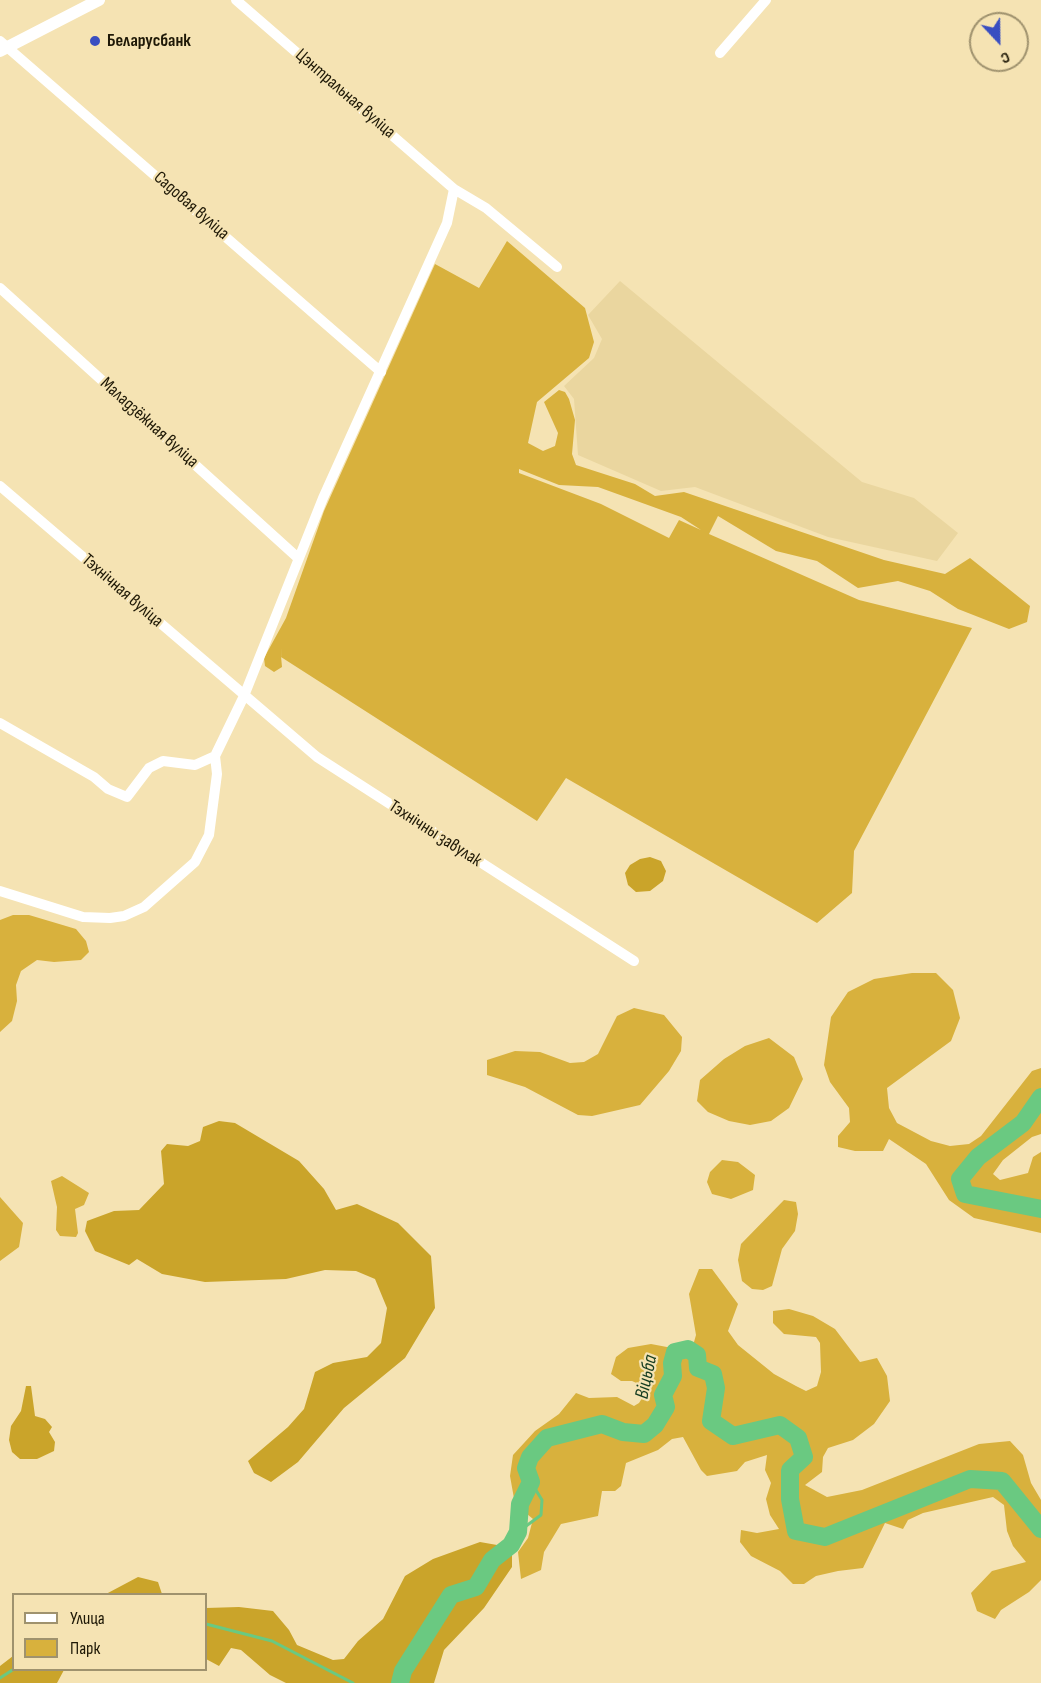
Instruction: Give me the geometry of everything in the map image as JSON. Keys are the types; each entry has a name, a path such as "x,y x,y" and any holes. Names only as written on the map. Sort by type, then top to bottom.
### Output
{"street":[{"path":"2,46 99,0"},
{"name":"Цэнтральная вуліца","path":"236,0 454,189 486,208 557,267"},
{"path":"720,53 766,0"},
{"name":"Садовая вуліца","path":"2,46 381,372"},
{"path":"0,891 83,917 124,916 144,907 195,862 209,835 217,774 215,756 244,696 279,613 298,558 447,223 454,189"},
{"name":"Маладзёжная вуліца","path":"0,288 298,558"},
{"name":"Тэхнічная вуліца","path":"0,486 244,696"},
{"name":"Тэхнічны завулак","path":"244,696 317,758 634,961"},
{"path":"0,723 94,777 108,789 127,797 149,768 163,761 195,765 215,756"}],"shaded area":[{"path":"620,281 862,482 914,498 958,533 937,561 828,537 695,487 661,491 578,455 574,399 564,386 594,358 602,339 588,315"},
{"path":"650,857 661,861 666,871 663,881 650,891 636,892 628,885 625,873 630,865 640,859"},
{"path":"219,1121 235,1123 299,1161 324,1189 336,1210 357,1204 398,1223 431,1256 435,1308 405,1358 344,1408 298,1462 271,1482 254,1473 248,1461 288,1427 304,1409 315,1372 333,1363 367,1357 381,1343 387,1308 375,1279 356,1271 325,1270 286,1279 205,1282 162,1274 137,1259 129,1265 95,1251 85,1231 87,1221 114,1211 139,1210 164,1184 161,1151 167,1144 188,1146 200,1141 203,1127"},
{"path":"26,1386 31,1386 35,1416 45,1419 52,1427 49,1432 55,1442 54,1451 37,1459 20,1459 12,1452 9,1440 11,1426 21,1411"},
{"path":"480,1542 497,1545 512,1553 512,1567 484,1608 444,1650 434,1683 286,1683 270,1675 241,1650 231,1648 219,1666 207,1660 207,1608 239,1607 273,1611 289,1630 297,1645 333,1660 344,1659 358,1641 383,1619 405,1576 433,1559"},
{"path":"138,1577 158,1582 162,1593 108,1593"},
{"path":"12,1657 12,1671 63,1671 57,1683 0,1683 0,1666"}],"green space":[{"path":"507,241 585,308 594,342 589,358 537,402 528,443 543,451 555,446 558,433 544,402 559,390 565,392 569,399 575,420 572,454 576,465 635,484 655,496 684,492 884,560 945,574 970,558 1030,606 1027,622 1009,629 958,609 930,591 898,581 858,588 817,561 776,551 718,516 709,534 859,600 972,628 854,851 852,893 817,923 566,778 537,821 281,657 282,667 274,672 265,666 264,658 286,618 324,511 435,264 479,288","holes":["519,469 559,485 598,487 681,517 701,530 679,520 669,538 601,504 519,473"]},
{"path":"13,915 29,915 76,929 86,941 89,952 81,960 54,962 37,960 21,971 16,985 17,1001 12,1021 0,1032 0,920"},
{"path":"912,973 936,973 953,990 960,1018 951,1041 887,1088 889,1108 897,1123 931,1141 950,1146 969,1144 981,1136 1032,1071 1041,1068 1041,1134 1032,1137 1003,1160 993,1174 1000,1180 1028,1173 1033,1157 1041,1152 1041,1233 974,1218 949,1200 926,1164 889,1139 883,1151 855,1151 838,1147 838,1136 850,1122 849,1108 830,1082 824,1065 831,1017 848,992 874,979"},
{"path":"634,1008 664,1015 682,1037 681,1051 669,1071 640,1105 592,1116 578,1115 525,1087 487,1075 487,1060 515,1051 540,1052 570,1063 584,1062 598,1054 617,1016"},
{"path":"769,1038 794,1057 803,1079 789,1108 771,1121 750,1125 729,1121 708,1112 697,1101 700,1080 724,1059 745,1046"},
{"path":"722,1160 738,1162 755,1175 753,1190 731,1199 712,1194 707,1182 710,1172"},
{"path":"62,1176 89,1193 84,1205 75,1209 78,1233 76,1237 60,1236 56,1230 57,1207 51,1181"},
{"path":"0,1197 23,1223 19,1247 0,1261"},
{"path":"784,1200 796,1202 798,1214 795,1231 782,1249 772,1286 763,1290 752,1289 742,1281 738,1260 741,1244"},
{"path":"699,1269 712,1269 738,1304 728,1331 738,1345 774,1374 806,1391 817,1386 821,1372 820,1343 816,1337 784,1334 773,1323 773,1311 789,1309 813,1316 835,1329 860,1362 877,1358 887,1376 890,1401 874,1424 853,1440 828,1448 823,1457 822,1472 805,1485 827,1497 862,1490 979,1444 1010,1441 1023,1455 1031,1483 1041,1500 1041,1580 1029,1592 1001,1610 995,1619 977,1611 971,1593 992,1571 1026,1562 1013,1546 1007,1531 1004,1505 993,1497 923,1513 908,1520 903,1529 885,1523 863,1568 816,1576 804,1584 793,1584 780,1571 751,1556 740,1542 741,1530 757,1533 779,1529 770,1515 766,1499 771,1483 765,1470 767,1455 745,1462 737,1471 707,1476 701,1470 683,1437 672,1439 658,1450 626,1463 621,1486 615,1491 602,1491 598,1516 561,1524 544,1552 541,1570 521,1579 518,1552 528,1538 533,1519 515,1504 510,1476 513,1455 535,1431 559,1414 576,1393 589,1398 617,1397 634,1406 639,1403 646,1392 645,1387 632,1381 621,1381 611,1374 616,1357 628,1348 651,1344 688,1351 692,1349 696,1335 689,1294"}],"waterway":[{"name":"Віцьба","path":"1041,1097 1023,1123 978,1157 960,1179 965,1194 1041,1209"},
{"name":"Віцьба","path":"400,1683 403,1671 451,1595 476,1587 492,1560 511,1545 518,1532 520,1504 531,1482 526,1468 530,1457 547,1438 602,1424 623,1432 644,1434 655,1425 666,1407 663,1395 673,1376 672,1363 675,1352 688,1349 697,1355 698,1368 713,1374 716,1388 711,1421 733,1436 780,1425 798,1438 804,1457 790,1470 790,1499 796,1531 825,1537 970,1479 1002,1481 1041,1529"},
{"path":"518,1532 541,1515 542,1500 531,1482"},
{"path":"207,1624 272,1641 353,1683"},
{"path":"0,1678 12,1670"}],"place":[{"name":"Беларусбанк","path":"95,41"}]}
